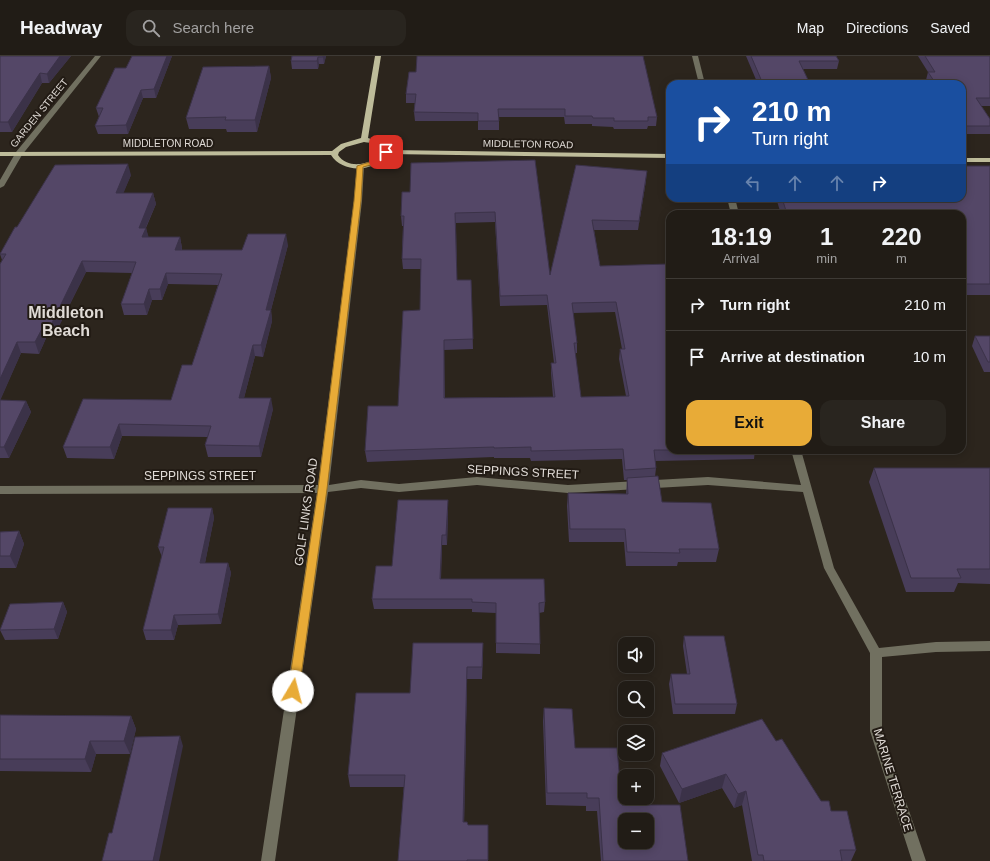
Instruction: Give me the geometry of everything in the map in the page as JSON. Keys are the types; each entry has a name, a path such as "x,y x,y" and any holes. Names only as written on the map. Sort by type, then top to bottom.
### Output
{"main road":[{"path":"364,140 378,56"},
{"path":"364,140 380,144 385,148 386,152 384,157 378,161 360,166 341,162 338,159 335,153 338,148 345,144 364,140"},
{"name":"MIDDLETON ROAD","path":"386,152 666,156"},
{"name":"MIDDLETON ROAD","path":"0,154 335,153"},
{"path":"966,160 990,160"}],"street":[{"name":"GARDEN STREET","path":"0,186 19,154 98,56"},
{"path":"695,56 701,80"},
{"name":"GOLF LINKS ROAD","path":"268,861 323,489 358,201 360,166"},
{"name":"MARINE TERRACE","path":"797,454 829,568 876,653 876,731 919,861"},
{"name":"SEPPINGS STREET","path":"0,490 323,489 361,484 400,488 477,481 568,489 708,481 806,489"},
{"path":"876,653 936,647 990,646"}],"building":[{"path":"0,56 60,56 47,74 40,73 8,122 0,122"},
{"path":"132,56 167,56 154,89 141,90 126,125 95,126 103,108 96,108 115,68 126,68"},
{"path":"292,56 323,57 318,57 317,61 291,61"},
{"path":"417,56 643,56 657,117 648,117 648,121 614,121 614,118 565,116 565,109 498,109 499,121 478,121 478,113 414,112 416,94 406,94 409,72 416,72"},
{"path":"751,56 836,56 839,61 799,61 808,80 761,80"},
{"path":"925,56 990,56 990,98 976,98 990,119 990,126 966,126 966,80 933,80 928,72 935,72"},
{"path":"269,66 255,120 225,120 226,117 186,118 203,67"},
{"path":"535,160 550,275 576,165 647,171 639,221 592,220 600,266 666,264 666,450 654,450 656,468 625,470 623,449 531,451 531,447 494,447 365,451 368,406 398,406 403,311 420,310 421,259 402,259 404,216 401,216 402,192 410,192 411,163","holes":["495,212 500,296 547,295 556,363 551,363 555,397 444,398 444,340 473,339 471,280 457,280 455,213","616,302 625,349 620,349 629,396 581,397 574,343 577,343 572,303"]},
{"path":"128,164 116,193 153,193 139,228 146,228 142,237 180,237 175,250 242,250 248,234 286,234 266,310 271,310 261,345 253,345 239,398 271,398 259,446 205,445 211,426 119,424 110,447 63,447 83,399 171,400 182,365 192,365 222,274 166,273 160,289 149,289 144,304 121,304 136,262 82,261 51,325 44,325 35,342 17,342 0,379 0,264 6,254 0,254 15,227 17,227 55,165"},
{"path":"966,166 990,166 990,284 966,284 966,210 786,210 783,202 966,202"},
{"path":"975,336 990,336 990,362 988,362"},
{"path":"0,400 26,401 4,447 0,447"},
{"path":"874,468 990,468 990,569 957,569 961,578 911,578"},
{"path":"658,476 662,502 711,503 719,549 679,549 680,553 627,552 625,529 570,529 568,493 628,494 627,478"},
{"path":"398,500 448,500 446,535 442,535 440,579 544,579 545,602 539,603 540,644 496,643 496,603 472,602 472,599 372,599 376,566 392,566"},
{"path":"168,508 212,508 200,563 228,563 218,614 174,615 171,630 143,630 164,547 158,547"},
{"path":"19,531 10,556 0,556 0,532"},
{"path":"63,602 54,629 0,630 10,604"},
{"path":"684,636 724,636 737,704 675,704 671,674 690,674"},
{"path":"413,643 483,643 482,667 467,667 463,822 467,822 468,825 488,825 488,860 398,861 405,775 348,775 356,693 410,693"},
{"path":"544,708 572,709 575,748 617,748 619,769 618,805 680,805 688,861 603,861 599,798 587,798 587,793 547,793"},
{"path":"0,715 131,716 124,741 90,741 85,759 0,759"},
{"path":"762,719 776,741 782,739 821,801 829,801 831,811 847,811 856,850 840,850 842,861 764,861 763,855 758,855 746,791 738,794 726,774 682,789 662,753"},
{"path":"180,736 153,861 102,861 109,833 112,833 135,737"}],"district":[{"name":"Middleton Beach","path":"66,321"}],"route":[{"path":"293,691 323,489 358,201 360,166 378,161 384,157 386,152"}]}
